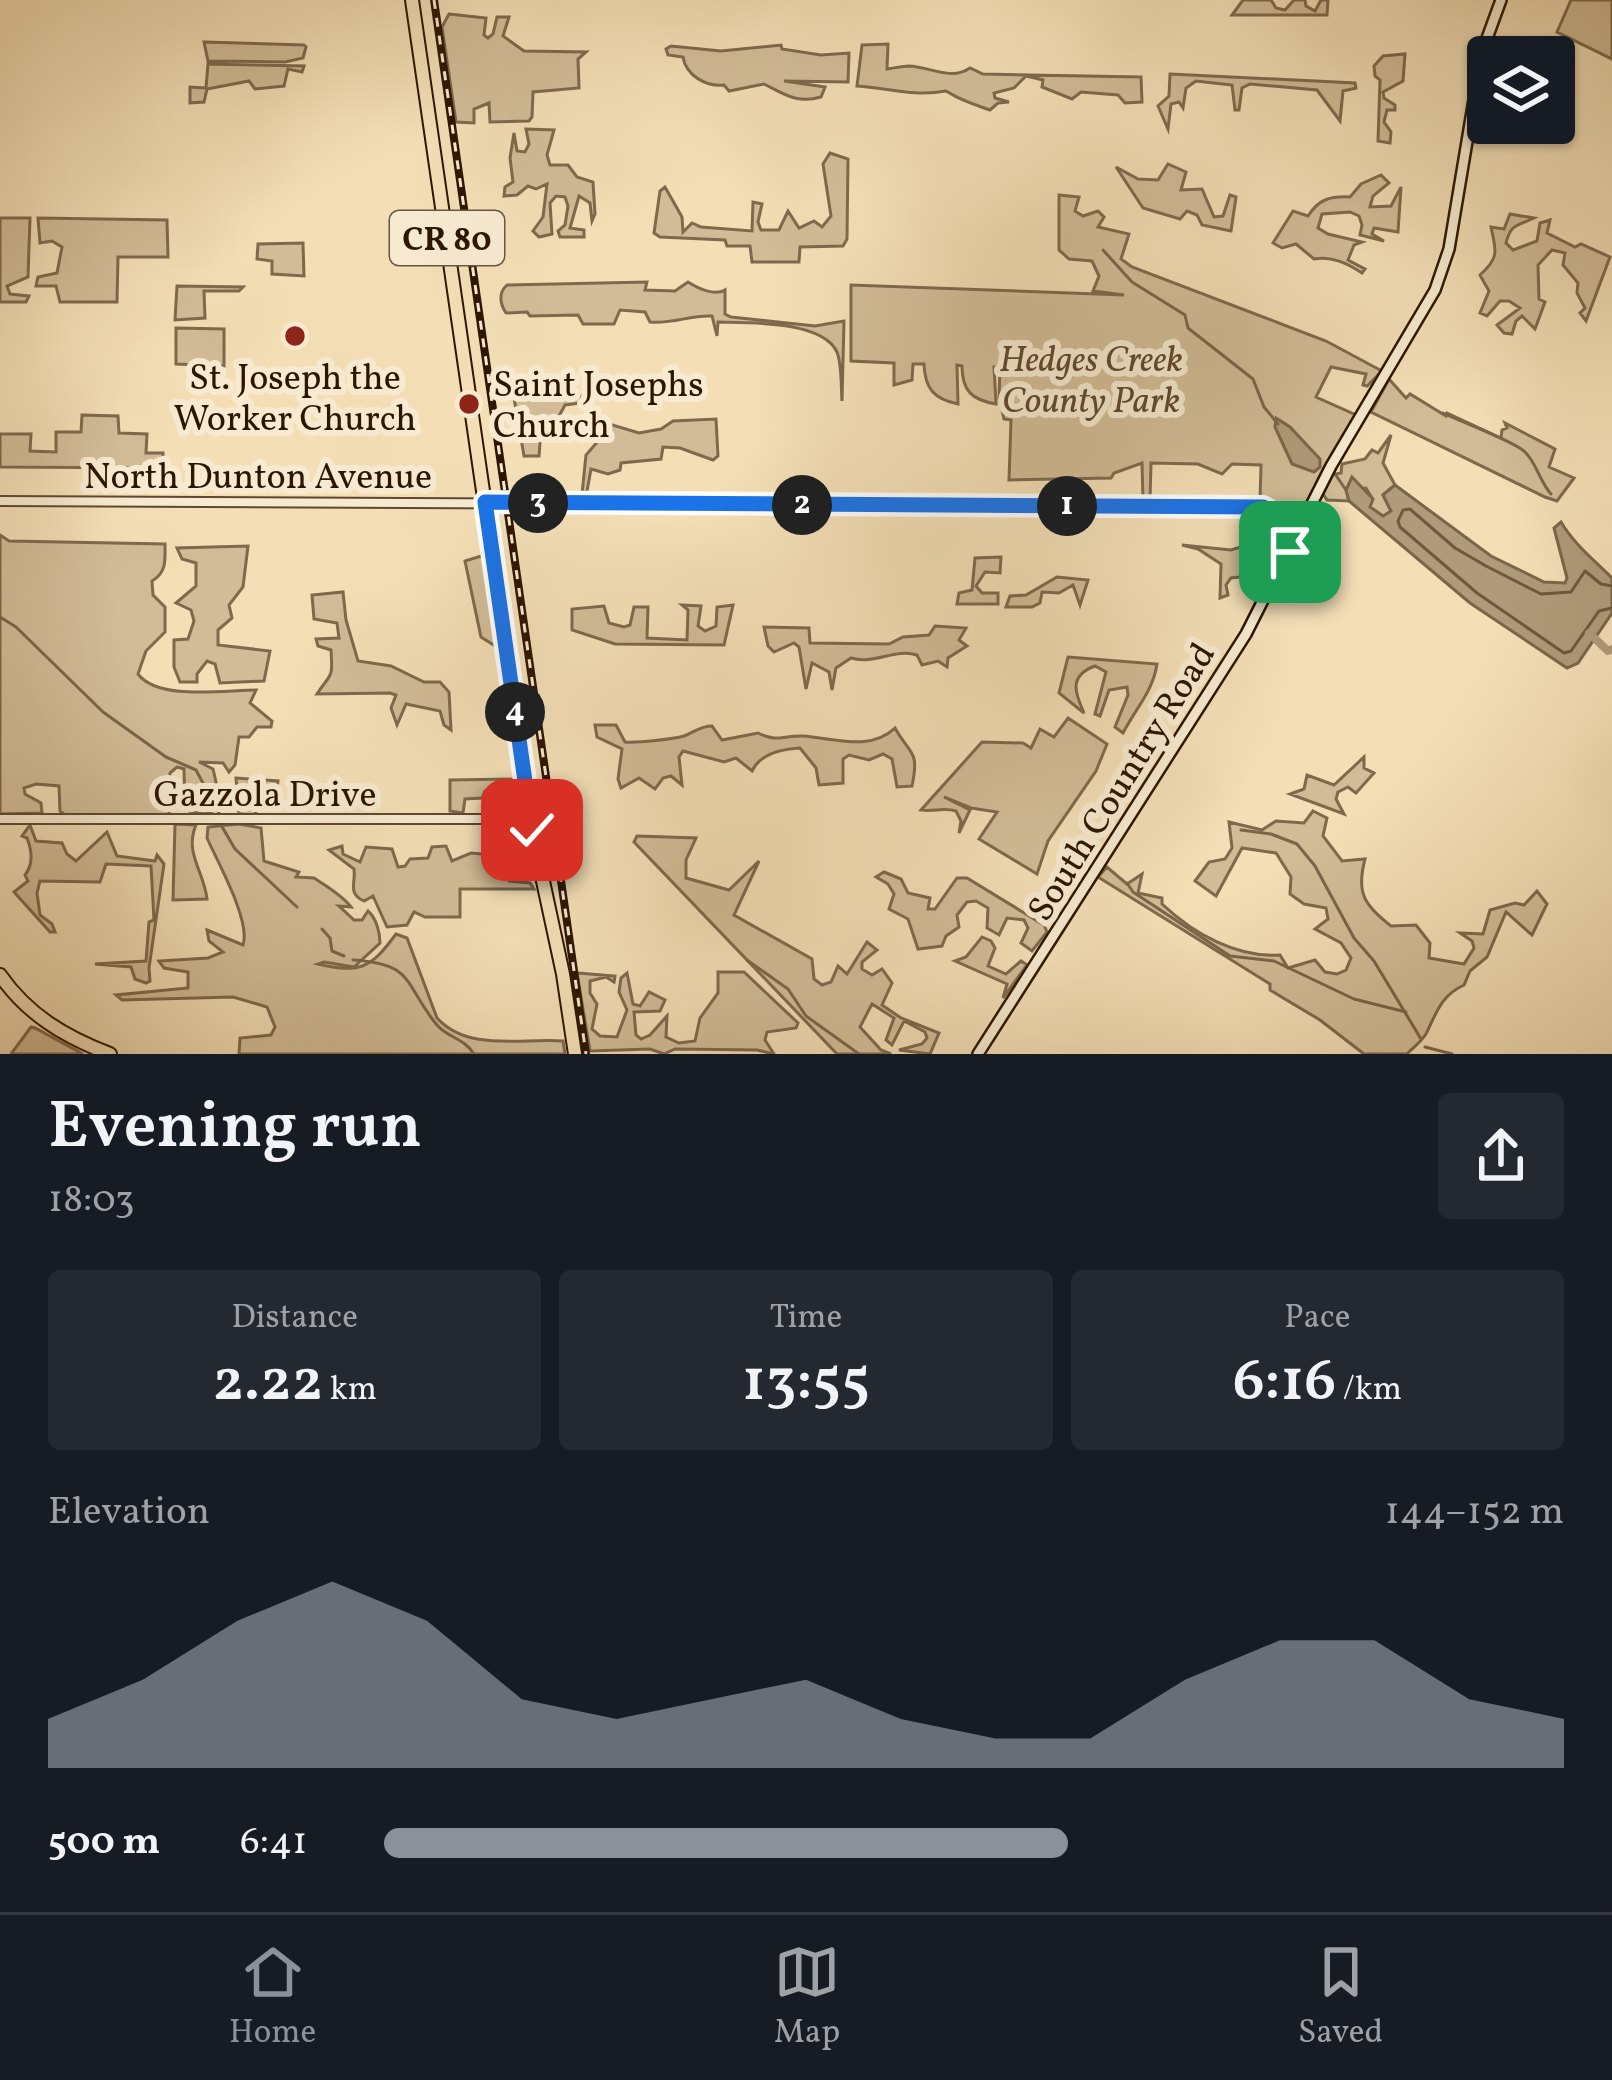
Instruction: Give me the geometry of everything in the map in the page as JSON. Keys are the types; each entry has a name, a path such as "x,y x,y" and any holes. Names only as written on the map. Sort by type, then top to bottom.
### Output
{"main road":[{"name":"CR 80","path":"412,0 531,819 574,1054"},
{"name":"South Country Road","path":"978,1054 1246,634 1331,466 1446,267 1482,52 1501,0"},
{"path":"0,974 45,1023 110,1054"}],"street":[{"name":"North Dunton Avenue","path":"0,501 1263,507 1301,530"},
{"name":"Gazzola Drive","path":"0,819 531,819"}],"green space":[{"path":"1243,0 1271,0 1276,8 1285,10 1294,0 1305,0 1315,11 1321,0 1328,0 1327,15 1232,15"},
{"path":"1571,0 1612,0 1612,59 1575,41 1575,36 1557,32"},
{"path":"449,14 486,18 484,35 488,38 497,17 509,17 503,36 524,51 586,52 578,59 579,88 533,92 529,121 490,122 489,103 474,109 474,123 456,122 442,27"},
{"path":"204,42 306,47 303,58 285,62 208,61"},
{"path":"888,44 887,69 909,66 948,73 970,68 983,74 1141,77 1142,102 1125,103 1118,95 1081,92 1072,99 1042,87 1043,80 1026,76 1014,88 994,93 995,98 1009,102 990,110 946,91 912,93 857,86 862,45"},
{"path":"781,45 782,49 821,55 849,53 848,82 784,81 825,87 821,97 812,99 791,97 764,84 729,91 724,85 698,79 683,57 668,55 666,49 721,51"},
{"path":"1405,54 1403,81 1383,92 1395,105 1395,110 1387,110 1384,122 1391,132 1390,143 1378,141 1380,80 1374,66 1383,56"},
{"path":"208,64 304,66 302,72 288,69 284,86 255,89 249,81 207,89 204,102 190,103 190,87 206,88"},
{"path":"1170,74 1355,83 1356,88 1343,91 1340,121 1317,90 1250,84 1242,88 1239,110 1235,110 1232,85 1196,81 1186,88 1183,108 1179,102 1171,104 1168,129 1158,106 1169,96"},
{"path":"526,129 554,130 547,155 550,165 568,165 577,177 593,182 592,221 590,203 579,196 570,228 584,230 584,237 560,237 568,206 565,197 556,196 550,203 552,234 539,237 533,231 543,217 547,184 504,196 505,187 513,182 514,133 517,151 525,152 529,144"},
{"path":"830,153 848,159 843,246 800,247 799,262 752,262 750,246 654,233 660,191 665,187 682,217 683,232 692,223 752,231 753,202 762,204 761,230 779,230 788,211 799,228 814,221 822,227 831,216 823,164"},
{"path":"1168,164 1186,172 1181,190 1202,189 1214,217 1223,216 1230,195 1236,197 1231,231 1202,225 1197,215 1187,211 1180,219 1143,208 1116,167 1138,179 1158,180"},
{"path":"1381,175 1389,183 1373,196 1370,207 1391,206 1401,187 1398,232 1374,228 1372,234 1384,241 1360,235 1359,216 1350,212 1322,214 1318,228 1362,242 1354,245 1348,260 1365,269 1362,273 1339,261 1314,259 1296,244 1282,248 1273,243 1293,211 1308,216 1321,202 1350,197 1361,184"},
{"name":"Hedges Creek County Park","path":"1059,195 1079,197 1075,211 1083,216 1098,211 1104,217 1098,227 1129,234 1121,259 1132,267 1326,341 1382,371 1367,386 1363,385 1366,374 1331,367 1316,397 1356,415 1297,522 1260,501 1261,465 1232,464 1222,474 1198,464 1151,463 1150,500 1143,500 1142,463 1111,478 1009,480 1011,420 1004,419 999,398 1000,367 994,367 996,404 970,393 962,366 957,365 958,404 932,392 924,364 913,364 912,380 894,385 894,363 851,361 851,285 1124,295 1093,291 1099,276 1092,261 1069,259 1059,250"},
{"path":"1510,214 1534,218 1510,232 1506,243 1513,250 1537,241 1540,223 1550,220 1547,233 1610,257 1586,321 1580,313 1585,308 1577,293 1578,283 1563,265 1565,253 1552,250 1538,265 1539,299 1545,302 1535,329 1522,316 1512,334 1504,333 1497,325 1520,308 1509,301 1500,301 1487,316 1480,313 1489,291 1480,275 1495,253 1491,227 1504,229"},
{"path":"0,218 30,218 28,277 7,286 10,294 29,296 26,302 0,302"},
{"path":"38,218 167,220 168,257 118,257 117,302 60,302 56,286 36,286 38,277 57,273 62,247 52,241 40,243"},
{"path":"303,243 304,276 272,274 272,261 257,259 258,244"},
{"path":"647,282 645,290 675,291 688,282 712,292 725,290 725,314 731,317 815,326 844,321 842,401 837,352 829,342 801,329 718,322 717,336 712,316 650,322 645,312 620,310 614,324 583,324 578,315 506,313 501,302 507,285"},
{"path":"177,286 243,287 204,291 205,318 175,320"},
{"path":"176,328 224,329 224,366 176,364"},
{"path":"1389,379 1406,398 1410,394 1446,416 1501,438 1505,423 1555,449 1549,467 1574,478 1557,501 1371,412"},
{"path":"520,392 581,395 581,403 565,405 558,418 530,424 540,443 539,456 524,456 514,398"},
{"path":"82,415 118,416 119,433 147,434 146,453 163,453 163,468 0,467 0,434 31,434 30,451 56,452 56,432 81,432"},
{"path":"716,419 718,456 713,460 663,447 661,459 621,463 620,470 608,474 591,469 587,491 582,494 586,455 606,423 639,433 673,421"},
{"path":"1391,435 1383,463 1395,485 1383,495 1391,511 1384,517 1370,507 1372,498 1366,488 1346,490 1349,501 1327,500 1323,494 1331,475 1341,473 1342,464 1365,459 1372,450 1378,453"},
{"path":"0,535 9,541 165,544 163,570 152,581 153,595 165,607 165,632 146,651 138,674 176,691 256,690 250,703 272,721 271,727 257,727 249,737 239,737 235,765 229,772 223,763 199,762 213,769 222,808 204,814 185,810 184,769 177,767 170,773 169,815 66,816 60,811 59,786 36,784 24,788 25,794 41,803 42,813 0,814"},
{"path":"1260,541 1250,558 1250,581 1265,581 1258,591 1240,577 1231,578 1226,585 1228,595 1220,598 1221,564 1182,545 1231,550"},
{"path":"248,546 243,587 229,605 232,618 218,630 218,645 270,651 264,681 220,683 215,664 207,661 197,682 180,682 174,667 174,640 188,639 194,621 191,610 176,603 196,586 196,563 182,559 177,548"},
{"path":"1001,557 1000,573 985,572 976,586 982,593 998,593 998,604 957,604 959,593 972,590 975,558"},
{"path":"487,558 500,649 481,637 465,561"},
{"path":"1057,577 1088,580 1080,605 1073,585 1059,593 1042,592 1040,603 1032,607 1006,607 1010,596 1026,595"},
{"path":"343,592 358,661 391,666 424,682 440,682 449,692 451,730 440,711 406,704 397,725 391,708 396,695 390,693 317,694 330,675 332,660 331,650 318,646 316,639 339,638 337,623 314,619 312,595"},
{"path":"682,605 701,606 698,626 705,631 716,626 717,607 733,605 724,645 615,644 572,630 572,609 604,606 609,623 624,627 630,625 634,607 648,607 647,638 687,640 688,610"},
{"path":"935,626 966,628 959,640 967,646 948,658 947,667 938,661 922,665 917,655 909,653 851,658 836,668 832,690 829,672 812,663 806,689 799,647 794,643 774,652 764,627 809,628 810,643 889,644 903,637 929,635"},
{"path":"1068,657 1157,664 1148,691 1123,733 1115,727 1127,687 1109,690 1100,716 1095,714 1106,672 1095,666 1086,670 1076,686 1084,713 1059,693"},
{"path":"1068,718 1107,744 1096,771 1048,841 1037,874 979,839 997,812 944,797 970,810 959,833 961,821 956,811 921,810 982,742 1023,743 1031,748 1040,729 1054,737"},
{"path":"595,725 616,725 625,742 679,737 712,726 722,740 758,733 863,742 895,728 912,753 912,786 897,787 892,759 883,754 869,760 849,755 843,759 843,783 819,785 816,768 800,748 772,754 752,771 736,758 724,762 683,751 679,757 682,785 671,776 655,789 639,778 621,788 622,749 597,737"},
{"path":"1364,757 1364,768 1374,773 1356,793 1348,787 1338,792 1336,799 1344,814 1290,794 1304,789 1307,775 1334,785"},
{"path":"236,778 278,781 276,798 263,801 254,815 239,814"},
{"path":"518,779 519,797 501,795 495,789 485,791 482,798 465,799 463,813 450,811 450,780"},
{"path":"1313,811 1327,818 1323,836 1342,861 1365,859 1361,881 1369,905 1391,926 1416,925 1430,943 1429,958 1464,964 1474,948 1460,933 1483,934 1490,910 1524,905 1537,891 1547,904 1532,935 1506,912 1487,957 1445,999 1425,1035 1407,1054 1364,1054 1270,990 1270,984 1098,877 1107,867 1127,884 1142,874 1138,893 1162,898 1174,915 1217,942 1248,953 1280,955 1288,968 1315,960 1325,972 1337,974 1346,970 1351,958 1341,943 1315,929 1328,919 1326,908 1304,904 1290,894 1291,877 1276,853 1242,848 1216,896 1195,881 1209,862 1225,859 1232,848 1229,822 1262,830 1276,821 1304,823"},
{"path":"175,824 196,825 193,853 207,899 173,900"},
{"path":"30,825 36,841 62,843 76,861 107,832 117,856 155,861 157,855 164,864 150,981 135,979 131,967 95,964 146,961 149,922 154,920 151,866 106,864 100,882 40,881 40,915 52,924 55,932 50,932 14,892 28,881 25,875 31,853 22,836"},
{"path":"208,827 261,828 264,861 324,884 351,907 339,906 354,920 362,920 368,911 373,917 380,943 354,967 318,964 344,968 355,968 363,966 396,934 407,938 437,1018 450,1029 496,1041 563,1041 565,1054 239,1054 240,1038 271,1035 275,1027 267,1007 233,997 122,1000 116,995 188,988 188,972 164,968 159,961 208,958 223,952 209,941 207,930 243,945 238,907 207,838"},
{"path":"637,836 696,838 686,860 686,878 729,890 759,861 734,915 812,959 814,979 822,985 831,982 838,966 847,974 867,942 877,950 862,962 862,969 872,975 882,969 892,983 882,1005 939,1033 930,1054 899,1050 927,1038 925,1032 904,1021 892,1045 886,1040 894,1018 872,1004 860,1027 891,1054 837,1054 634,842"},
{"path":"342,846 343,854 360,862 366,847 392,849 398,867 410,859 428,858 432,847 446,846 452,861 471,853 493,855 509,881 530,883 534,889 460,889 460,917 425,917 414,912 407,925 387,927 373,896 364,901 356,895 354,869 329,850"},
{"path":"884,872 901,879 908,893 930,898 928,909 935,909 957,878 967,878 1044,925 1047,932 1032,951 1021,943 1028,928 1024,920 1007,918 999,935 987,928 988,908 967,902 957,915 959,927 946,936 942,946 918,949 908,919 889,909 894,894 876,877"},
{"path":"982,937 995,948 988,966 1006,974 1021,961 1027,965 1003,998 1007,984 955,961 966,957"},
{"path":"718,972 744,972 798,1023 796,1028 767,1032 765,1040 774,1054 757,1050 590,1051 577,973 615,976 614,982 606,977 590,981 597,1004 592,1029 600,1036 617,1037 627,1010 619,992 627,973 633,1004 640,1006 649,992 665,1000 660,1011 634,1012 636,1035 641,1039 650,1035 667,1016 666,1037 679,1043 695,1041 700,1018 718,993"},
{"path":"31,1027 35,1028 83,1054 11,1054"}],"water":[{"path":"1276,418 1320,459 1314,472 1292,464 1275,427"},
{"path":"1352,477 1373,499 1370,507 1383,516 1391,511 1383,495 1395,485 1491,556 1544,582 1565,583 1567,578 1554,528 1561,522 1612,578 1612,613 1578,663 1567,668 1470,603 1349,501 1346,490"}],"waterway":[{"path":"1103,250 1132,282 1185,315 1188,328 1253,379 1264,407 1278,424"},
{"path":"1443,413 1520,448 1551,494"},
{"path":"1335,474 1346,490"},
{"path":"0,617 103,712 166,757 196,770 219,813"},
{"path":"1589,633 1608,651 1612,649"},
{"path":"221,825 235,849 297,907"},
{"path":"1241,830 1297,844 1421,1039"},
{"path":"1127,883 1133,892 1230,956 1274,961 1354,999 1406,1012"},
{"path":"322,929 332,951 344,956"},
{"path":"353,960 398,972 437,1025 474,1054"},
{"path":"747,960 788,989 806,1016 859,1054"},
{"path":"1425,1047 1452,1054"}],"railway":[{"path":"434,0 586,1054"}],"place":[{"name":"St. Joseph the Worker Church","path":"295,336"},
{"name":"Saint Josephs Church","path":"469,404"}],"route":[{"path":"532,830 485,502 1263,507 1301,530 1290,552"}]}
